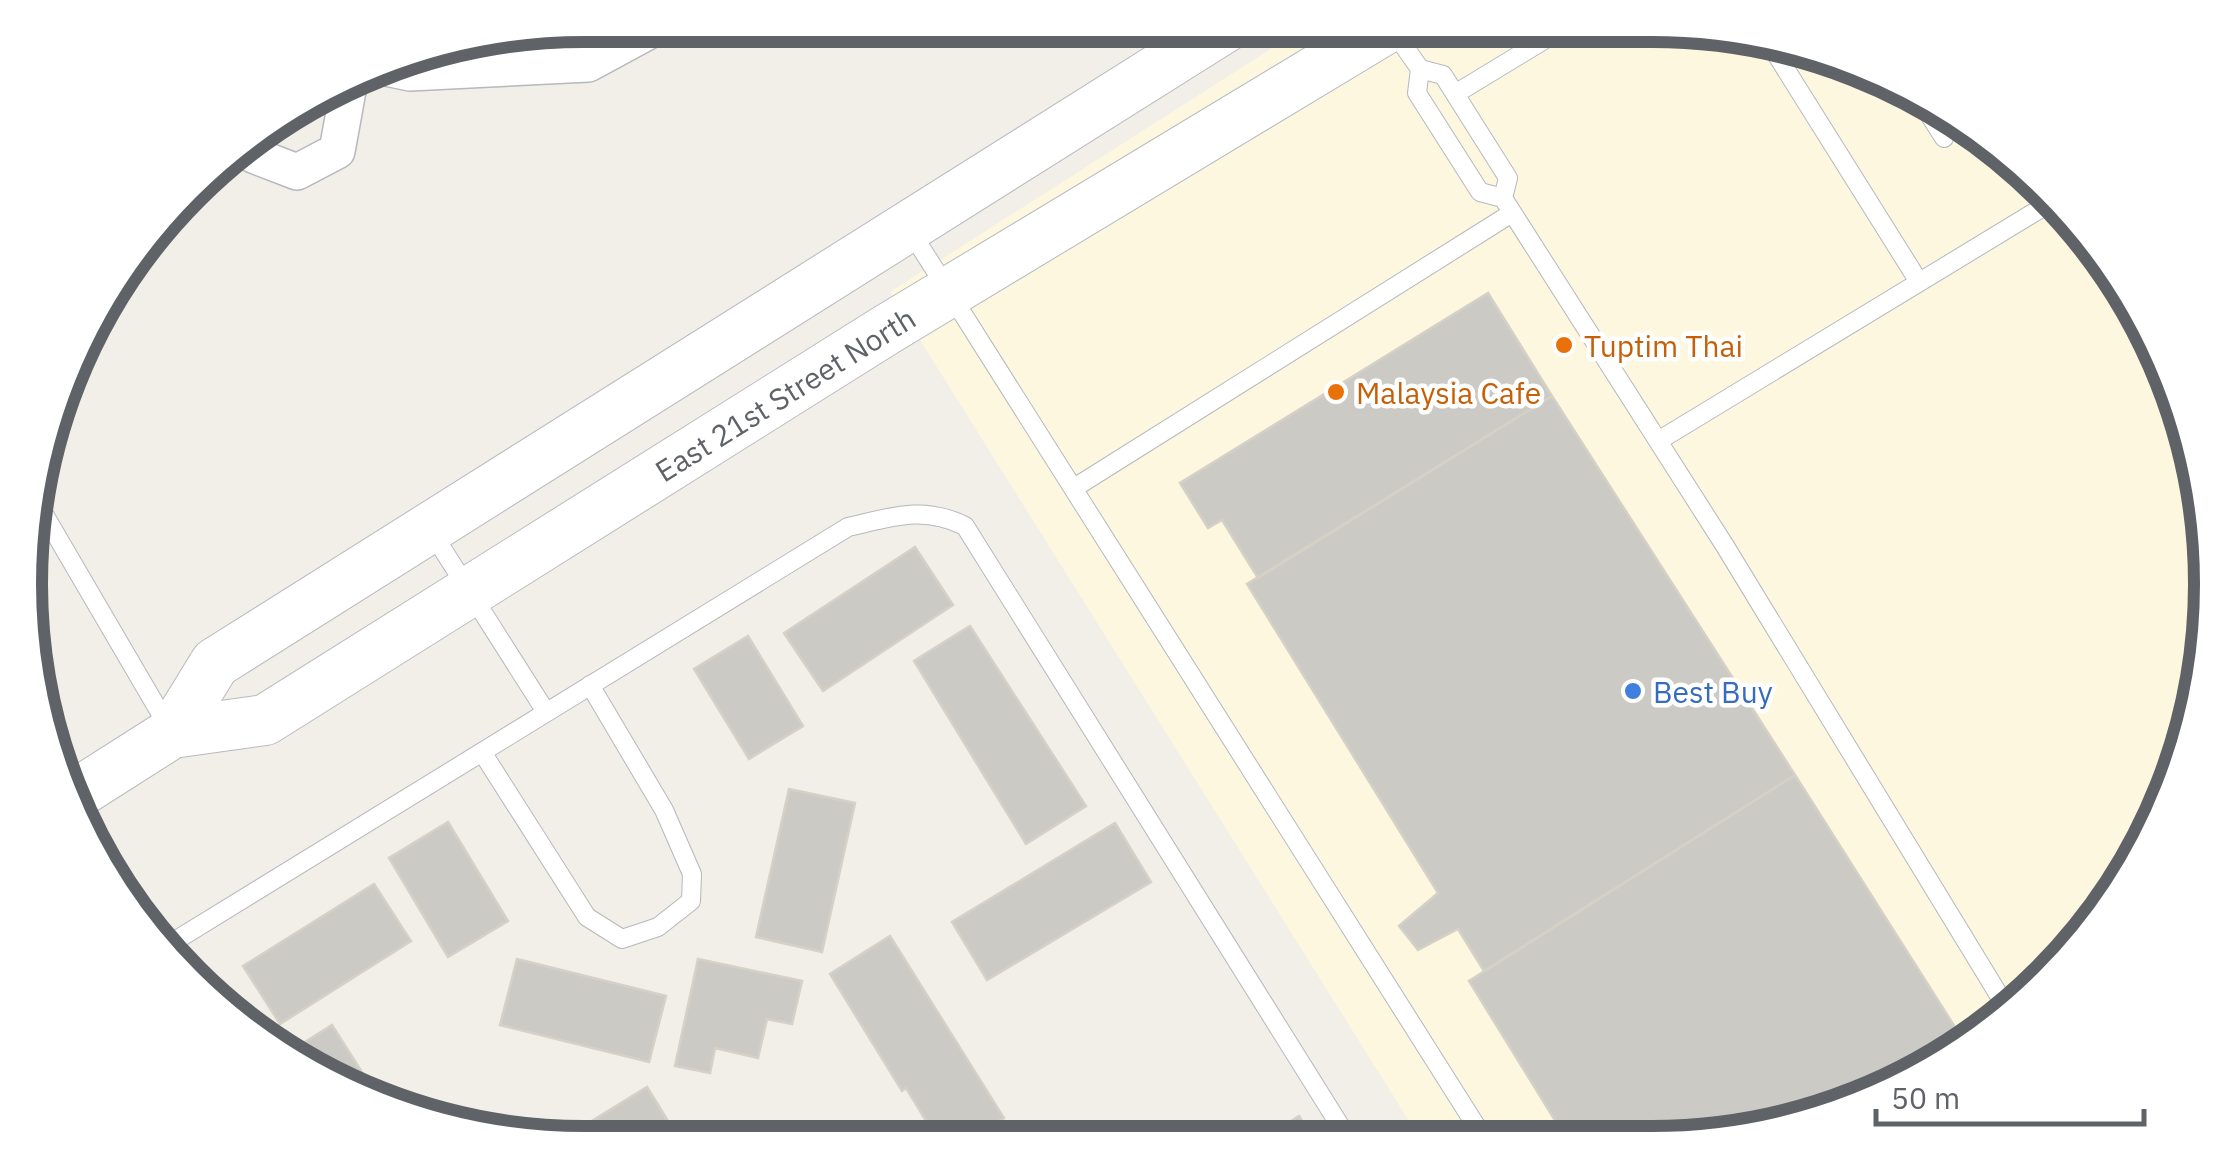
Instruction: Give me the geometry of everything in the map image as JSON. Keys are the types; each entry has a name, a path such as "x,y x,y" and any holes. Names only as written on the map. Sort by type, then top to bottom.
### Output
{"main road":[{"name":"East 21st Street North","path":"172,733 216,662 1200,43"},
{"name":"East 21st Street North","path":"83,790 172,733 266,720 948,293 1362,43"}],"street":[{"path":"407,72 588,64 627,43"},
{"path":"254,156 297,172 337,151 346,98"}],"lane":[{"path":"1402,43 1420,69 1442,75 1508,178 1508,205 2001,998"},
{"path":"1455,94 1539,43"},
{"path":"1785,59 1919,282"},
{"path":"1420,69 1417,93 1441,132 1480,192 1508,205"},
{"path":"1934,122 1944,138"},
{"path":"1074,488 1508,205"},
{"path":"1658,441 2041,208"},
{"path":"908,228 1475,1126"},
{"path":"176,940 848,527 908,514 943,515 965,526 1340,1126"},
{"path":"47,519 172,733"},
{"path":"429,528 546,712"},
{"path":"482,752 587,917 622,939 658,928 691,901 692,874 664,810 590,686"}],"shaded area":[{"path":"1280,43 1687,44 1757,53 1826,71 1922,115 2009,177 2081,255 2138,345 2175,444 2192,549 2189,655 2165,759 2121,856 2059,942 1981,1014 1891,1071 1826,1098 1722,1122 1651,1126 1412,1126 890,292"}],"building":[{"path":"1488,293 1552,396 1258,578 1222,520 1208,528 1180,483"},
{"path":"1552,396 1795,775 1484,971 1458,929 1418,950 1399,926 1438,893 1247,584"},
{"path":"915,547 953,605 823,691 784,633"},
{"path":"970,626 1086,806 1026,844 914,661"},
{"path":"748,636 803,726 749,759 694,669"},
{"path":"1795,775 1958,1031 1891,1071 1792,1108 1687,1125 1558,1126 1469,981"},
{"path":"789,789 855,803 822,952 756,937"},
{"path":"448,822 508,921 448,957 389,858"},
{"path":"1115,823 1151,882 987,980 952,922"},
{"path":"374,884 411,941 280,1024 243,966"},
{"path":"890,936 1004,1118 991,1126 929,1126 906,1088 902,1091 830,974"},
{"path":"517,959 666,996 649,1062 500,1025"},
{"path":"698,959 802,981 792,1024 767,1019 758,1058 715,1048 710,1073 675,1066"},
{"path":"332,1025 367,1081 345,1071 299,1045"},
{"path":"647,1087 671,1126 588,1126"},
{"path":"1299,1116 1305,1126 1283,1126"}],"place":[{"name":"Tuptim Thai","path":"1564,345"},
{"name":"Malaysia Cafe","path":"1336,392"},
{"name":"Best Buy","path":"1633,691"}]}
